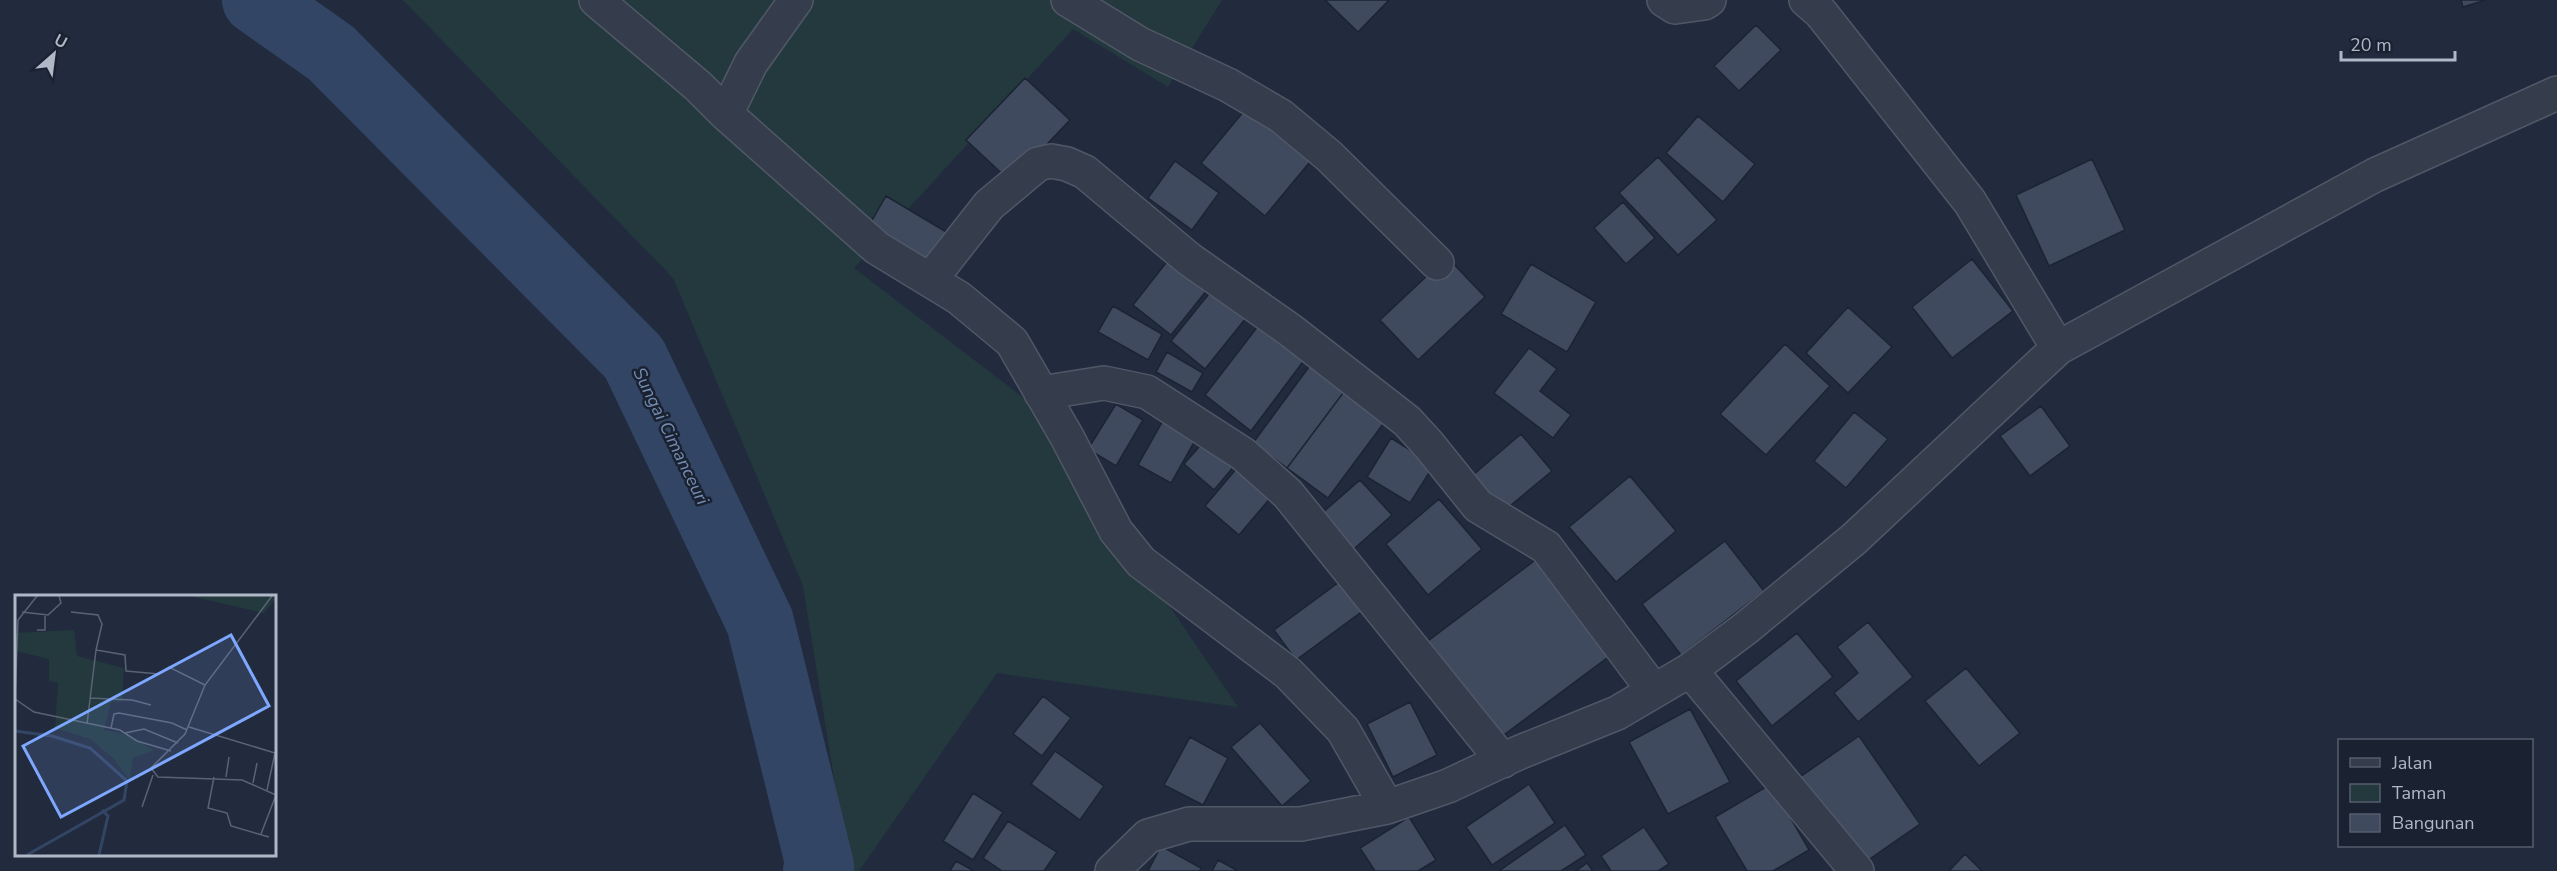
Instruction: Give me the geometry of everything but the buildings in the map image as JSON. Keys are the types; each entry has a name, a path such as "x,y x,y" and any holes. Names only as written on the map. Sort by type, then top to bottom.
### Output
{"street":[{"path":"596,0 698,86 726,114 877,248 959,298 1012,342 1067,436 1116,531 1141,562 1288,674 1343,730 1387,807"},
{"path":"726,114 752,63 796,0"},
{"path":"1068,0 1140,44 1227,85 1281,116 1329,156 1437,263"},
{"path":"1664,0 1675,7 1704,3 1709,0"},
{"path":"1806,0 1821,13 1970,202 2058,348"},
{"path":"1112,871 1148,836 1189,824 1301,824 1387,807 1448,786 1617,713 1690,670 1746,628 1854,539 2058,348 2375,174 2557,93"},
{"path":"930,280 989,205 1038,164 1051,161 1085,172 1189,258 1290,330 1407,421 1478,506 1546,547 1654,691"},
{"path":"1041,393 1104,383 1147,392 1243,454 1288,494 1503,761"},
{"path":"1690,670 1857,871"}],"green space":[{"path":"403,0 1222,0 1168,87 1073,29 854,268 1033,405 1238,707 997,673 859,871 849,871 803,586 673,278"}],"waterway":[{"name":"Sungai Cimanceuri","path":"256,0 331,53 634,358 760,622 820,866 817,871"}]}
